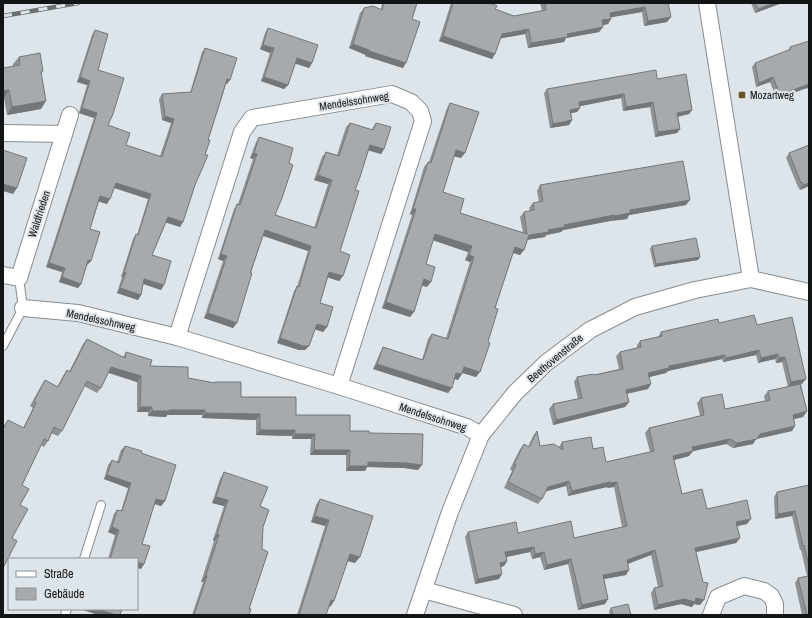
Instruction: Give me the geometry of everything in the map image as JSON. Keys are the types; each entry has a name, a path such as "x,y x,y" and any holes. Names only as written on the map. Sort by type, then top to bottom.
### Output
{"street":[{"path":"707,3 751,279"},
{"name":"Mendelssohnweg","path":"178,338 242,132 252,118 392,94 411,102 420,111 423,122 339,386"},
{"name":"Waldfrieden","path":"19,278 70,115"},
{"path":"3,133 64,134"},
{"path":"3,274 19,278"},
{"name":"Beethovenstraße","path":"415,615 450,512 481,435 516,393 546,363 590,330 635,307 695,290 751,279 809,292"},
{"name":"Mendelssohnweg","path":"23,308 78,313 178,338 339,386 467,427 481,435"},
{"path":"710,615 718,597 744,586 764,591 771,596 775,604 775,615"},
{"path":"424,590 514,615"}],"lane":[{"path":"3,346 23,308 19,278"},
{"path":"84,558 101,505"}],"building":[{"path":"384,3 417,3 412,19 420,22 406,63 353,44 364,8 373,6 382,10"},
{"path":"453,3 490,3 497,6 495,9 514,16 546,10 545,3 668,3 671,17 648,21 645,7 610,13 611,19 602,20 603,27 567,34 568,37 531,43 529,29 502,34 495,54 443,36"},
{"path":"755,3 774,3 758,9"},
{"path":"268,28 318,45 312,63 297,58 288,85 264,77 274,48 263,45"},
{"path":"95,30 108,34 98,70 124,78 108,125 130,133 126,145 162,157 174,119 165,116 162,94 191,92 205,48 237,58 230,80 227,79 208,140 210,140 205,155 208,155 195,185 183,222 168,217 152,255 171,261 164,285 144,279 141,295 120,288 126,273 124,272 136,234 138,235 151,194 116,183 110,199 100,196 90,229 100,232 91,261 88,260 81,284 62,277 65,268 49,263 97,113 82,108 90,81 80,77"},
{"path":"809,41 809,84 780,95 773,77 759,83 755,63 791,49 790,47"},
{"path":"40,53 43,71 41,72 46,101 12,107 9,90 3,91 3,68 20,65 19,57"},
{"path":"656,70 657,79 686,74 692,110 677,113 680,129 658,132 653,102 626,107 624,94 579,102 580,108 570,110 572,120 553,124 547,89"},
{"path":"450,103 479,112 465,153 456,150 443,192 464,199 460,213 527,234 524,212 534,210 533,203 543,201 540,185 683,161 690,200 630,210 630,213 564,225 565,227 548,230 549,232 529,235 524,250 515,247 495,308 498,309 488,342 490,343 480,372 464,367 462,374 456,373 452,388 377,364 383,347 423,360 432,334 448,339 474,257 469,255 472,246 435,234 426,264 435,267 431,282 424,279 414,312 386,302 416,209 413,209 428,162 431,163"},
{"path":"350,123 373,130 376,123 391,127 384,149 370,145 355,190 359,191 340,251 350,255 343,276 329,272 320,303 333,307 327,327 317,324 309,346 303,346 280,338 297,286 299,287 311,246 265,230 250,273 252,273 237,323 208,313 227,256 221,254 237,204 240,205 257,154 254,153 259,137 293,148 289,163 293,165 275,215 316,228 332,180 318,175 326,152 339,156"},
{"path":"809,145 809,183 803,185 789,153"},
{"path":"3,150 27,158 17,188 3,184"},
{"path":"696,238 700,257 656,264 652,246"},
{"path":"754,315 757,325 792,317 806,379 791,382 785,357 779,358 778,354 761,358 759,350 726,358 725,355 669,366 669,368 648,373 651,384 626,390 629,402 556,420 553,404 582,398 577,377 623,369 620,352 641,347 640,341 662,336 661,332 718,319 719,323"},
{"path":"87,339 125,358 126,352 152,360 150,366 188,367 188,378 215,383 241,382 241,397 296,397 296,415 350,415 350,431 369,431 369,433 423,434 422,465 368,462 368,466 349,466 350,450 314,450 315,434 295,434 295,430 260,430 260,414 205,413 205,410 152,411 152,407 140,407 141,376 111,367 101,388 87,381 62,431 54,427 48,441 44,439 22,485 29,489 20,505 28,509 12,538 17,541 3,568 3,429 8,420 24,428 36,403 34,401 45,380 58,387 67,370 70,372"},
{"path":"800,384 807,411 793,415 795,426 760,434 757,439 737,443 730,439 692,447 693,451 673,456 682,494 702,489 707,509 747,500 751,519 736,522 740,538 695,548 703,582 708,583 704,600 696,598 695,602 684,599 658,605 654,588 663,586 655,550 627,560 629,570 603,575 608,599 582,605 571,559 547,565 544,552 535,554 534,547 505,552 507,561 500,563 502,574 478,579 468,532 516,522 518,533 571,521 574,538 627,526 617,482 610,482 572,491 569,481 548,487 542,499 508,482 516,465 514,464 524,444 529,447 537,431 540,446 554,444 563,450 562,442 591,437 593,449 603,447 606,462 654,451 649,428 704,415 701,398 722,394 725,409 770,400 768,391"},
{"path":"125,446 142,451 141,453 176,465 165,501 156,499 142,544 150,546 144,564 138,562 138,558 110,558 119,530 112,527 117,510 122,511 131,483 107,475 112,460 119,463"},
{"path":"224,472 268,487 260,506 269,510 263,527 262,549 268,552 249,609 251,609 249,615 194,615 207,576 206,575 219,535 217,534 228,500 216,497"},
{"path":"809,485 809,566 795,511 778,514 777,492"},
{"path":"320,499 373,516 360,557 350,554 334,601 331,600 326,615 299,615 329,520 315,516"},
{"path":"809,576 809,615 807,615 798,578"},
{"path":"628,604 631,615 613,615 611,608"},
{"path":"101,610 122,610 120,615"}],"railway":[{"path":"3,16 78,3"}],"place":[{"name":"Mozartweg","path":"742,95"}]}
